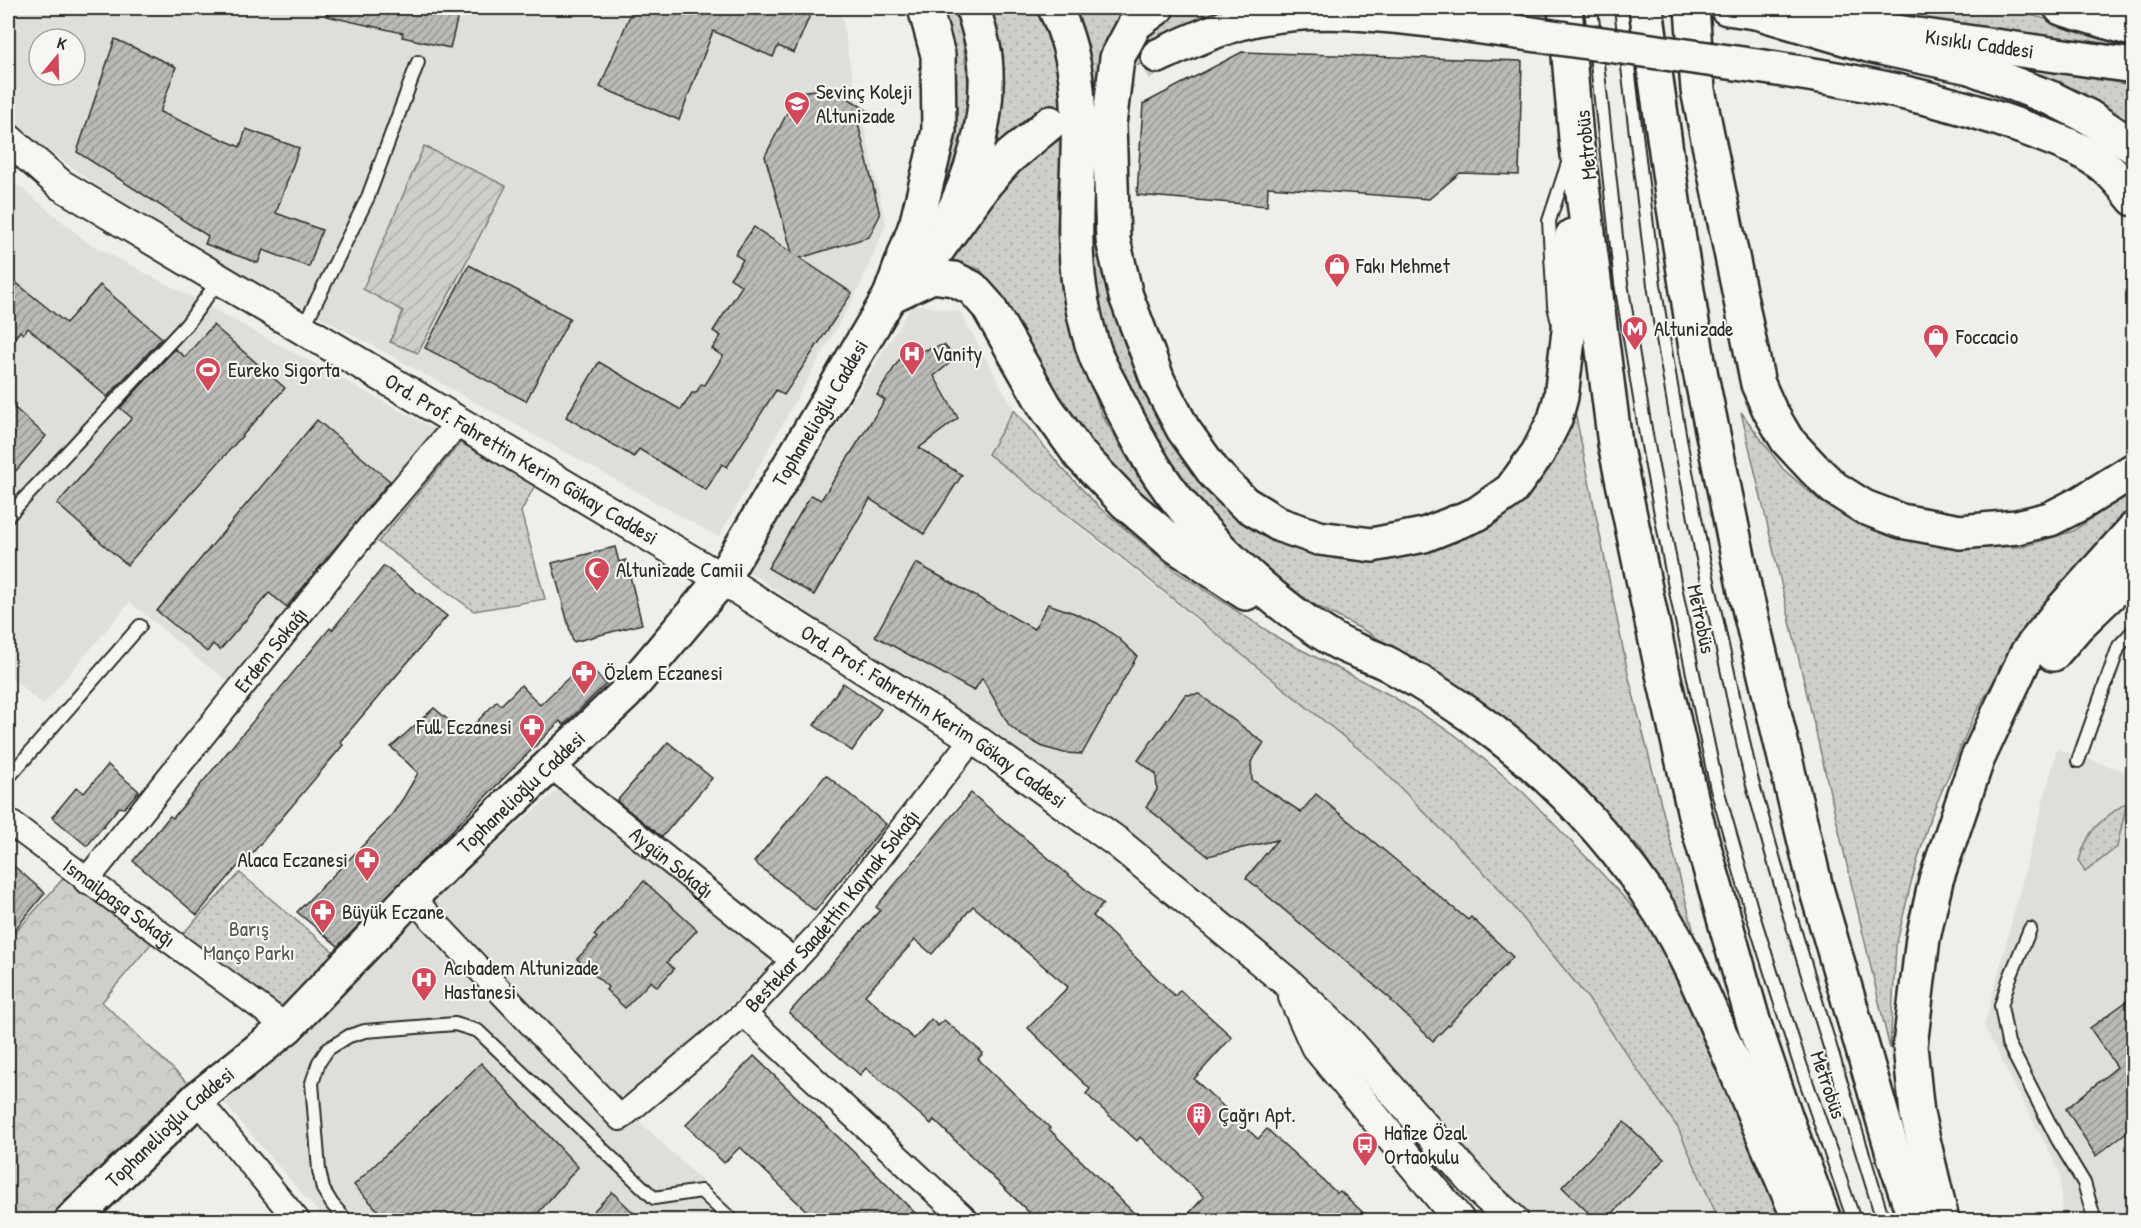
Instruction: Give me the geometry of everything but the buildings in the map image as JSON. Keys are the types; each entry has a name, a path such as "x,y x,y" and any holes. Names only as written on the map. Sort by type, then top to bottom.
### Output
{"main road":[{"path":"890,296 917,222 939,131 938,55 925,8"},
{"path":"927,264 960,199 982,131 986,94 984,55 973,8"},
{"path":"1056,8 1065,28 1078,76 1080,114 1076,249 1086,318 1097,358 1159,475 1185,510 1215,544 1251,577 1288,608 1336,642"},
{"path":"1157,8 1135,24 1117,58 1109,125 1113,240 1126,297 1158,381 1183,429 1215,474 1244,503 1280,525 1319,538 1372,545 1424,536 1477,514 1511,490 1538,453 1555,419 1562,397 1569,331 1576,139"},
{"path":"1565,8 1576,139 1615,444 1661,665 1696,819 1754,1024 1786,1121 1824,1221"},
{"path":"1646,8 1698,361 1745,591 1816,888 1915,1221"},
{"path":"1692,8 1698,90 1758,384 1787,440 1834,488 1864,507 1901,521 1960,532 2017,527 2050,519 2123,477 2133,453"},
{"path":"2061,8 2128,28"},
{"path":"1740,9 1868,45 1970,67 2053,99 2089,117 2133,147"},
{"name":"Kısıklı Caddesi","path":"1740,9 2133,66"},
{"path":"1158,56 1231,25 1268,16 1312,11 1375,14 1439,21 1757,66 1892,88 1993,116 2074,147 2106,168 2133,199"},
{"path":"890,296 927,264 985,184 1008,158 1050,123"},
{"path":"890,296 932,276 954,279 972,288 988,306 1045,406 1080,455 1126,503 1176,546 1222,578 1281,614 1336,642 1386,663 1490,729 1542,771 1592,824 1626,865 1660,913 1683,953 1716,1024 1800,1221"},
{"name":"Tophanelioğlu Caddesi","path":"72,1221 198,1099 287,1027 411,897 625,694 722,579 890,296"},
{"path":"1942,1221 1917,1114 1910,1046 1923,938 1936,880 1977,760 2027,653 2057,615 2133,529"},
{"path":"1977,760 2024,688 2047,660 2078,625 2133,571"}],"street":[{"name":"Ord. Prof. Fahrettin Kerim Gökay Caddesi","path":"8,139 61,185 722,579 973,738 1118,843 1288,983 1344,1036 1508,1219"},
{"name":"Erdem Sokağı","path":"86,881 372,524 458,423"},
{"name":"Bestekar Saadettin Kaynak Sokağı","path":"966,1221 744,1014 826,926 973,738"},
{"name":"Aygün Sokağı","path":"550,765 794,961"},
{"name":"Ismailpaşa Sokağı","path":"8,821 86,881 287,1027"},
{"path":"411,897 620,1118 744,1014"},
{"name":"Ord. Prof. Fahrettin Kerim Gökay Caddesi","path":"1288,983 1316,1046 1458,1220"},
{"path":"198,1099 297,1221"},
{"path":"1458,1220 1484,1193"}],"lane":[{"name":"Metrobüs","path":"1591,8 1623,295 1669,560 1717,789 1796,1053 1854,1221"},
{"name":"Metrobüs","path":"1621,8 1654,285 1702,554 1751,777 1786,903 1883,1221"},
{"path":"302,330 368,197 418,62"},
{"path":"1545,406 1549,396 1560,328 1554,306 1549,220 1576,139"},
{"path":"8,516 187,324 219,280"},
{"path":"1158,381 1228,471 1236,477"},
{"path":"1382,531 1412,527 1454,513 1490,493 1497,486"},
{"path":"1323,525 1334,529 1362,531"},
{"path":"8,778 140,626"},
{"path":"2078,761 2120,646 2133,630"},
{"path":"2030,929 2001,1006 2008,1043 2058,1140 2084,1183 2092,1214 2091,1221"},
{"path":"346,1221 323,1189 319,1170 312,1083 319,1062 328,1049 349,1036 365,1031 455,1024 478,1031 654,1198 701,1191 732,1221"}],"shaded area":[{"path":"8,8 841,8 848,55 886,224 859,288 719,537 140,217 8,121"},
{"path":"8,177 88,243 460,443 378,542 238,688 198,659 130,602 43,705 8,675"},
{"path":"913,304 960,312 1014,410 988,454 1376,763 1495,884 1587,997 1678,1128 1719,1220 1525,1220 1370,1092 1142,847 747,570"},
{"path":"2057,749 2133,774 2133,1220 2062,1220 2060,1172 1984,1027"},
{"name":"Acıbadem Altunizade Hastanesi","path":"565,784 768,951 769,965 765,973 622,1105 743,1220 325,1220 223,1102 426,904"}],"green space":[{"path":"941,8 959,8 969,92 964,145 928,235 949,165 953,106"},
{"path":"986,8 1038,8 1056,52 1062,84 1065,136 1049,107 986,166"},
{"path":"1070,8 1135,8 1123,19 1098,72 1092,73 1078,25"},
{"path":"1184,8 1242,8 1192,23 1151,40 1155,53 1141,64 1129,68 1155,23"},
{"path":"1844,8 1981,8 2026,14 2073,26 2133,17 2133,47"},
{"path":"2019,67 2133,85 2133,127 2086,95"},
{"path":"1065,136 1057,232 1062,285 1069,318 1101,413 1137,475 1181,530 1177,533 1100,454 1057,393 980,269 942,261 1017,170"},
{"path":"1090,145 1102,245 1223,495 1383,554 1457,542 1508,510 1552,462 1573,402 1629,678 1694,933 1639,848 1557,765 1445,681 1369,633 1296,595 1256,562 1181,485 1115,367 1099,311 1090,243"},
{"path":"424,146 506,186 418,353 390,342 403,311 363,289"},
{"path":"1014,410 1062,468 1100,508 1177,572 1280,639 1390,695 1454,734 1522,791 1589,860 1646,921 1682,987 1744,1126 1780,1220 1719,1220 1678,1128 1587,997 1495,884 1376,763 1105,544 988,454"},
{"path":"1741,412 1783,469 1820,501 1852,519 1954,546 2022,547 2073,531 2121,498 2133,486 2133,508 2069,578 2011,650 1974,716 1929,821 1911,883 1896,946 1890,1049"},
{"path":"460,443 537,481 521,512 545,599 474,611 378,542"},
{"path":"2127,802 2117,847 2085,872 2079,861 2086,841 2102,820"},
{"path":"68,873 156,938 102,1002 192,1087 53,1220 8,1220 8,941"},
{"name":"Barış Manço Parkı","path":"240,873 348,964 287,1027 174,943"}],"tunnel":[{"path":"1058,116 1093,91 1158,56"}],"place":[{"name":"Sevinç Koleji Altunizade","path":"797,127"},
{"name":"Fakı Mehmet","path":"1337,289"},
{"name":"Altunizade","path":"1635,352"},
{"name":"Foccacio","path":"1936,360"},
{"name":"Vanity","path":"912,377"},
{"name":"Eureko Sigorta","path":"208,393"},
{"name":"Altunizade Camii","path":"597,593"},
{"name":"Özlem Eczanesi","path":"584,696"},
{"name":"Full Eczanesi","path":"532,750"},
{"name":"Alaca Eczanesi","path":"367,883"},
{"name":"Büyük Eczane","path":"323,935"},
{"name":"Acıbadem Altunizade Hastanesi","path":"424,1003"},
{"name":"Çağrı Apt.","path":"1199,1138"},
{"name":"Hafize Özal Ortaokulu","path":"1365,1168"}]}
